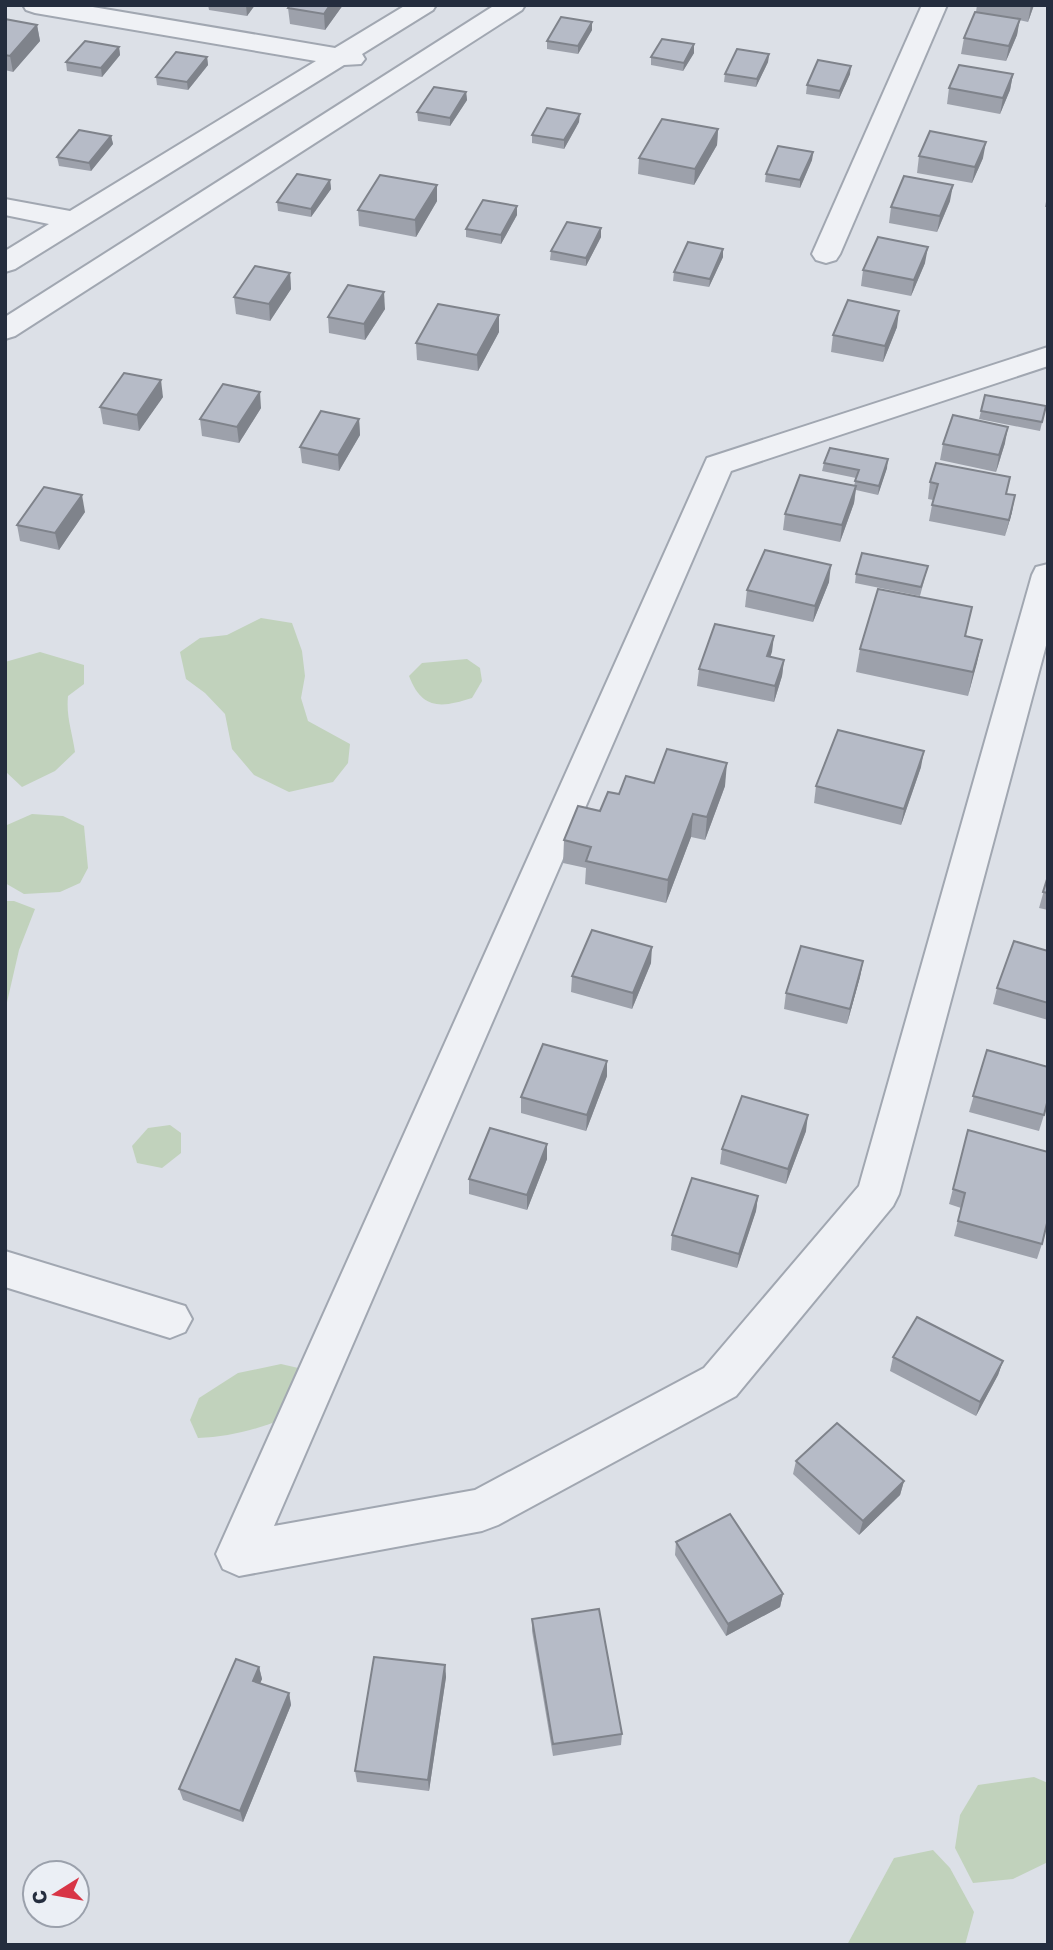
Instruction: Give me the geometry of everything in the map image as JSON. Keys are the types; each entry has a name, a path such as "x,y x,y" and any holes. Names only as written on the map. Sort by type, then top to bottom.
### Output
{"street":[{"path":"36,5 412,69"},
{"path":"5,263 424,5"},
{"path":"5,330 513,5"},
{"path":"826,254 935,5"},
{"path":"5,207 75,220"},
{"path":"1048,356 718,465 239,1554 482,1510 720,1382 878,1194 1048,575"},
{"path":"5,1269 170,1320"}],"green space":[{"path":"261,618 292,623 302,651 305,676 301,698 308,721 350,744 348,763 333,782 289,792 254,775 232,749 225,714 205,693 186,679 180,652 200,638 227,635"},
{"path":"40,652 84,665 84,684 68,696 75,752 55,771 22,787 5,771 5,662"},
{"path":"467,659 480,668 482,681 472,698 451,704 434,704 420,695 409,676 422,663"},
{"path":"32,814 63,816 84,826 88,868 80,883 60,892 24,894 5,883 5,828"},
{"path":"5,901 14,901 35,909 19,950 5,1011"},
{"path":"170,1125 181,1133 181,1153 162,1168 137,1163 132,1146 148,1128"},
{"path":"281,1364 307,1370 310,1407 256,1428 198,1438 190,1420 199,1398 238,1373"},
{"path":"1034,1777 1048,1783 1048,1862 1013,1879 973,1883 955,1848 960,1815 978,1785"},
{"path":"933,1850 950,1868 974,1912 965,1945 847,1945 894,1858"}],"building":[{"path":"290,5 330,5 324,14 288,8"},
{"path":"975,12 1020,19 1009,46 964,38"},
{"path":"561,17 592,22 578,46 547,41"},
{"path":"5,19 37,25 10,56 5,55"},
{"path":"662,39 694,44 684,63 651,57"},
{"path":"85,41 119,47 101,68 66,62"},
{"path":"737,49 769,54 757,79 725,74"},
{"path":"176,52 207,57 187,82 156,77"},
{"path":"818,60 851,66 840,91 807,85"},
{"path":"959,65 1013,74 1003,98 949,88"},
{"path":"434,87 466,92 450,118 417,112"},
{"path":"547,108 580,114 564,140 532,135"},
{"path":"662,119 718,129 695,169 639,158"},
{"path":"79,130 111,136 89,163 57,157"},
{"path":"930,131 986,142 975,167 919,156"},
{"path":"778,146 813,152 800,180 766,174"},
{"path":"297,174 330,180 311,209 277,202"},
{"path":"380,175 437,185 415,220 358,210"},
{"path":"904,176 953,185 940,216 891,207"},
{"path":"483,200 517,206 501,235 466,229"},
{"path":"567,222 601,228 586,258 551,251"},
{"path":"878,237 928,247 914,280 863,270"},
{"path":"688,242 723,249 710,279 674,272"},
{"path":"255,266 290,273 269,304 234,297"},
{"path":"348,285 384,292 364,324 328,317"},
{"path":"848,300 899,311 885,346 833,335"},
{"path":"438,304 499,315 477,355 416,343"},
{"path":"124,373 161,380 137,415 100,407"},
{"path":"223,384 260,392 237,427 200,419"},
{"path":"985,395 1046,406 1042,422 981,411"},
{"path":"321,411 359,419 338,455 300,447"},
{"path":"953,415 1008,427 999,455 943,444"},
{"path":"830,448 888,459 879,486 855,481 859,470 824,463"},
{"path":"936,463 1010,477 1006,494 1015,495 1009,520 932,505 938,484 930,482"},
{"path":"800,475 856,486 842,525 785,514"},
{"path":"44,487 82,495 55,533 17,525"},
{"path":"765,550 831,565 815,606 747,590"},
{"path":"862,553 928,566 921,587 856,574"},
{"path":"878,589 972,607 965,636 982,640 973,672 860,649"},
{"path":"715,624 774,636 767,656 784,660 775,686 699,669"},
{"path":"838,730 924,751 904,809 816,786"},
{"path":"667,749 727,763 707,817 693,814 668,880 586,861 591,847 564,840 578,806 600,811 608,792 619,794 626,776 654,783"},
{"path":"1048,876 1048,893 1043,892"},
{"path":"592,930 652,947 633,993 572,976"},
{"path":"1014,941 1048,951 1048,1003 997,988"},
{"path":"801,946 863,961 850,1009 786,993"},
{"path":"543,1044 607,1061 587,1115 521,1097"},
{"path":"987,1050 1048,1067 1048,1099 1044,1115 973,1096"},
{"path":"742,1096 808,1115 788,1169 722,1149"},
{"path":"490,1128 547,1144 527,1195 469,1179"},
{"path":"968,1130 1048,1152 1048,1219 1042,1244 958,1221 965,1193 953,1189"},
{"path":"692,1178 758,1196 739,1254 672,1235"},
{"path":"917,1317 1003,1361 980,1402 893,1357"},
{"path":"837,1423 904,1481 863,1521 796,1461"},
{"path":"730,1514 783,1594 728,1624 676,1542"},
{"path":"599,1609 622,1734 553,1744 532,1619"},
{"path":"374,1657 445,1665 428,1780 355,1771"},
{"path":"236,1659 259,1667 253,1681 289,1693 240,1811 179,1789"}]}
